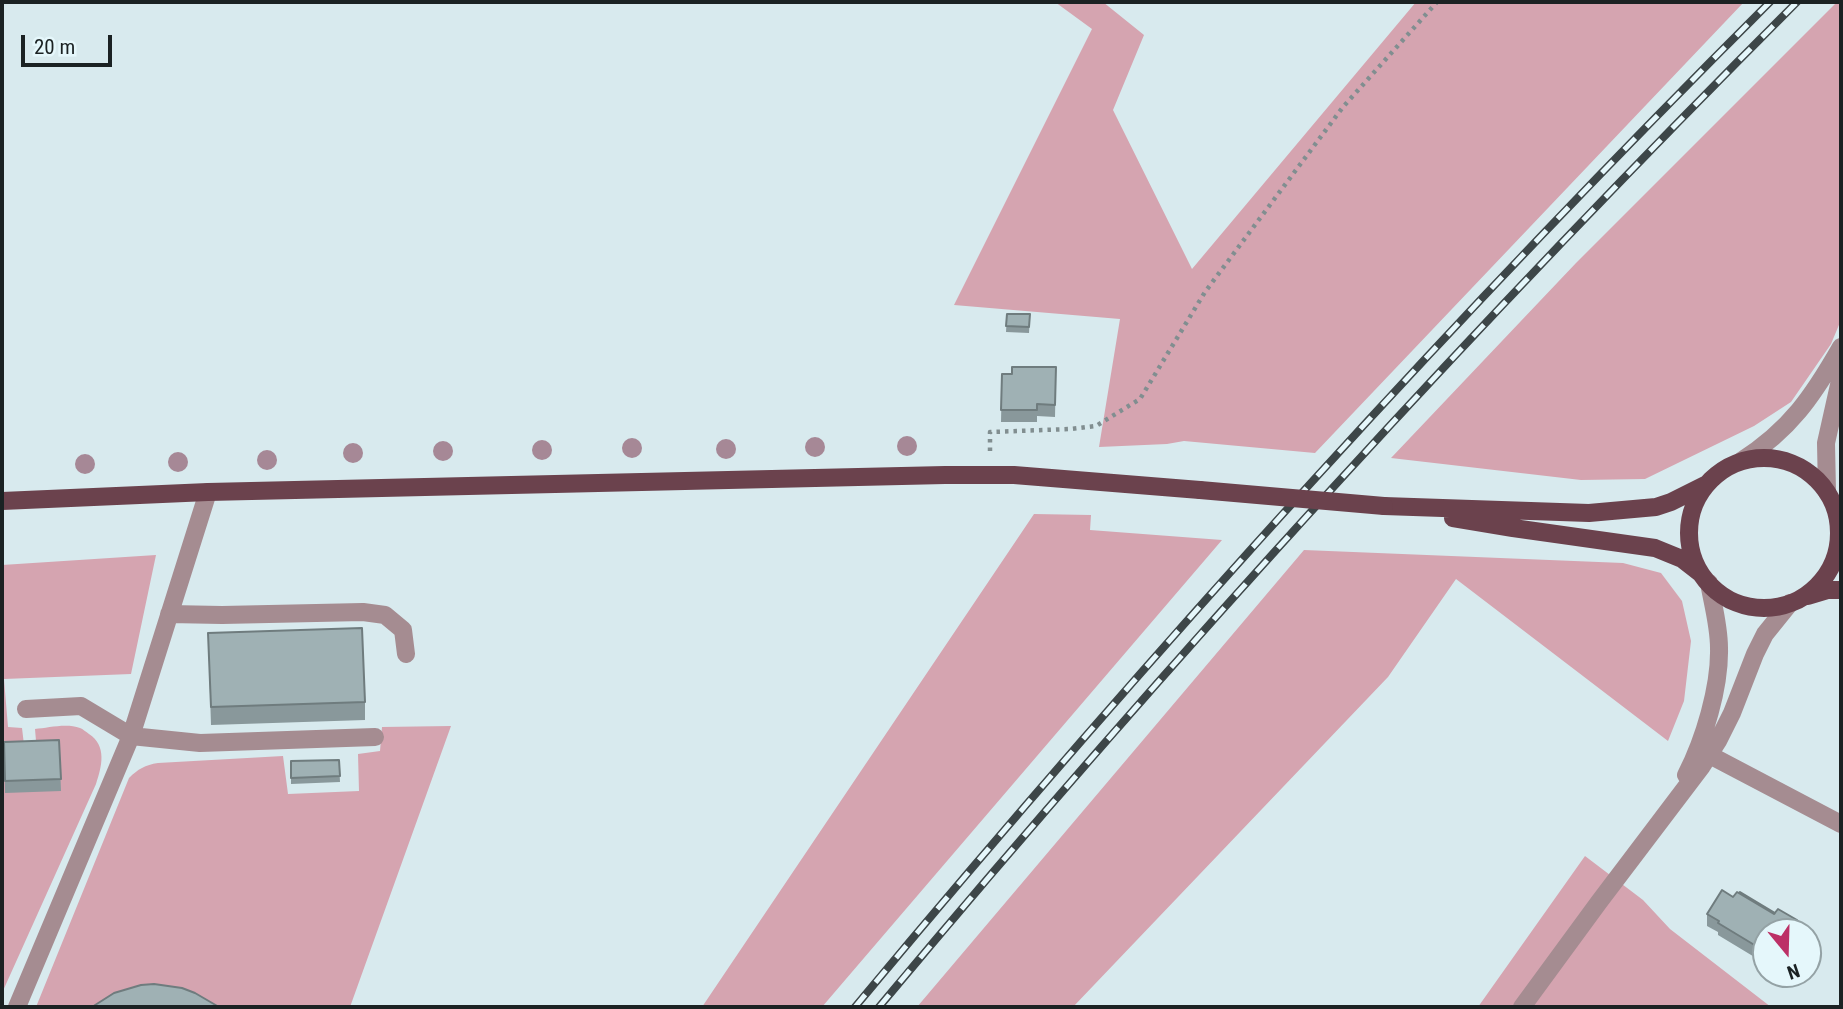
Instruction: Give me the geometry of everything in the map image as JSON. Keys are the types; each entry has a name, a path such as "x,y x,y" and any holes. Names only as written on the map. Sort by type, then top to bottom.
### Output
{"main road":[{"path":"2,501 208,492 991,475 1069,478 1384,506 1590,513 1656,507 1708,483 1722,471 1741,461 1765,458 1789,462 1811,473 1834,503 1839,526 1833,562 1820,582 1795,601"},
{"path":"1705,578 1691,551 1689,526 1696,502 1708,483"},
{"path":"1384,506 1655,548 1682,559 1728,598 1752,607 1777,606 1828,590 1841,590"}],"street":[{"path":"1741,461 1771,441 1787,426 1814,393 1841,347"},
{"path":"1834,503 1826,443 1841,376"},
{"path":"18,1007 131,736 208,492"},
{"path":"1703,752 1718,669 1719,648 1717,624 1705,578"},
{"path":"1522,1007 1668,809 1693,762 1732,713 1765,634 1795,601"},
{"path":"169,614 363,612 385,615 402,629 406,654"},
{"path":"26,709 82,706 131,736 200,743 375,737"},
{"path":"1703,752 1841,824"}],"path":[{"path":"991,475 990,432 1096,426 1140,399 1205,292 1343,107 1437,2"}],"shaded area":[{"path":"1055,2 1103,2 1144,35 1113,110 1192,269 1416,2 1744,2 1315,453 1184,441 1099,447 1120,319 954,305 1092,29"},
{"path":"1837,2 1841,2 1841,320 1831,344 1791,402 1754,426 1645,479 1581,480 1391,458 1576,263"},
{"path":"1034,514 1091,515 1090,530 1222,540 822,1007 702,1007"},
{"path":"1304,550 1623,563 1661,573 1682,601 1691,641 1684,701 1668,741 1456,579 1388,677 1073,1007 917,1007"},
{"path":"156,555 131,674 4,679 8,727 22,728 25,753 37,753 35,729 69,726 81,728 95,739 102,757 96,784 2,993 2,565"},
{"path":"451,726 350,1007 36,1007 129,778 139,770 158,763 283,756 288,794 359,791 358,754 380,751 382,727"},
{"path":"1585,856 1643,900 1670,929 1771,1007 1478,1007"}],"building":[{"path":"1007,314 1030,314 1029,327 1006,326"},
{"path":"1012,367 1056,367 1055,405 1037,404 1037,410 1001,410 1002,374 1012,374"},
{"path":"362,628 365,702 211,707 208,633"},
{"path":"59,740 61,779 5,781 4,742"},
{"path":"339,760 340,776 291,778 291,761"},
{"path":"1722,890 1733,897 1737,892 1774,914 1778,909 1794,918 1752,918 1752,944 1707,914"},
{"path":"1740,892 1775,913 1739,893"},
{"path":"154,984 182,988 219,1007 92,1007 114,993"}],"railway":[{"path":"855,1007 1075,748 1301,494 1532,245 1770,2"},
{"path":"879,1007 1100,748 1327,494 1559,246 1797,2"}]}
